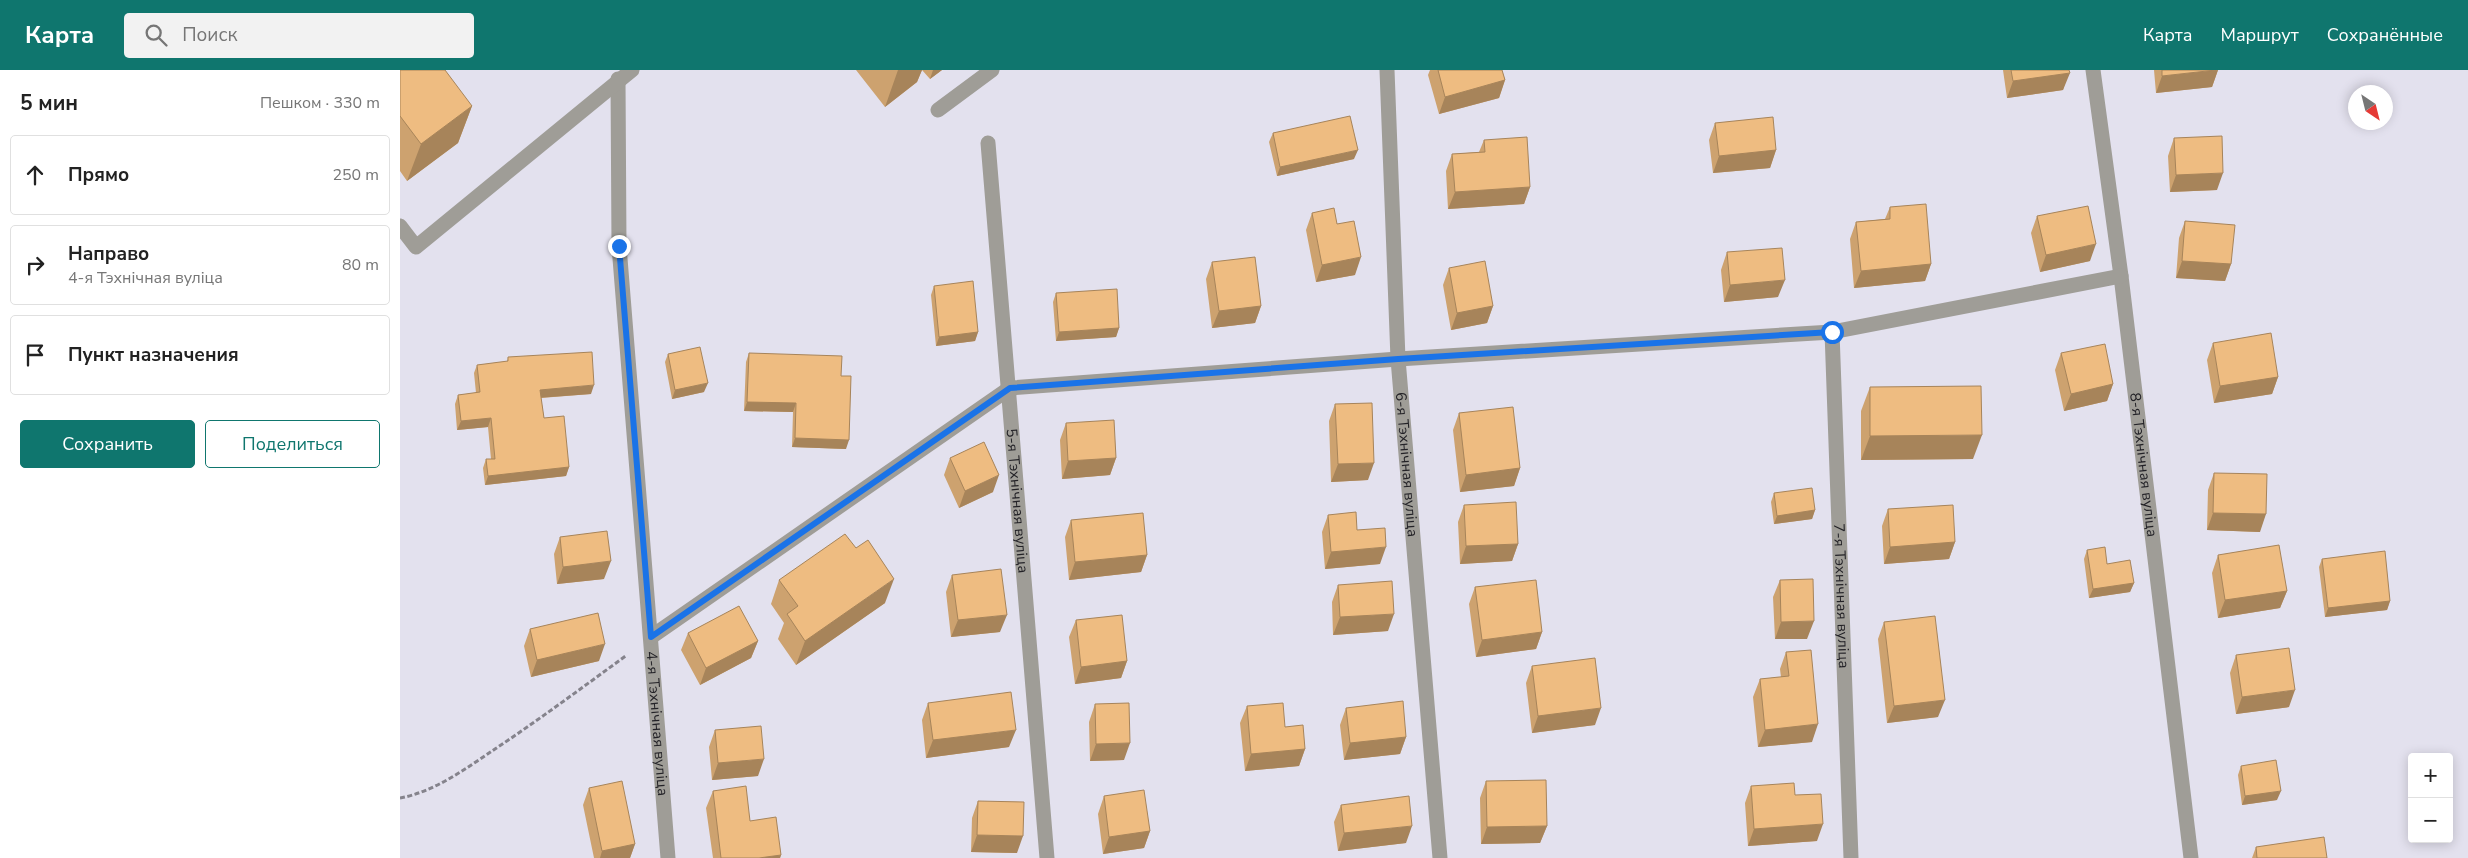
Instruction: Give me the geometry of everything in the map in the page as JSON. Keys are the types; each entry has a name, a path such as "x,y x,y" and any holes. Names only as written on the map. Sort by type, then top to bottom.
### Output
{"street":[{"path":"400,226 416,247 618,79 632,70"},
{"path":"938,110 992,70"},
{"name":"6-я Тэхнічная вуліца","path":"1388,70 1398,359 1440,858"},
{"name":"8-я Тэхнічная вуліца","path":"2093,70 2121,276 2191,858"},
{"name":"4-я Тэхнічная вуліца","path":"618,79 619,246 668,858"},
{"name":"5-я Тэхнічная вуліца","path":"988,144 1010,388 1047,858"},
{"path":"651,637 1010,388 1398,359 1832,332 2121,276"},
{"name":"7-я Тэхнічная вуліца","path":"1832,332 1851,858"}],"path":[{"path":"400,798 414,795 467,768 532,724 651,637"}],"building":[{"path":"400,70 445,70 472,106 421,144 400,116"},
{"path":"1438,70 1502,70 1505,80 1445,97"},
{"path":"2011,70 2069,70 2070,73 2013,81"},
{"path":"2162,70 2216,70 2162,76"},
{"path":"1350,116 1358,150 1280,167 1273,133"},
{"path":"1773,117 1776,150 1719,156 1715,123"},
{"path":"2222,136 2223,173 2176,175 2174,138"},
{"path":"1527,137 1530,187 1455,192 1452,154 1485,152 1484,140"},
{"path":"1926,204 1931,264 1861,271 1856,222 1890,219 1890,207"},
{"path":"2088,206 2096,244 2046,255 2037,216"},
{"path":"1334,208 1337,224 1354,221 1361,257 1322,265 1312,213"},
{"path":"2185,221 2235,225 2231,264 2182,261"},
{"path":"1782,248 1785,280 1730,285 1727,252"},
{"path":"1255,257 1261,306 1219,311 1212,262"},
{"path":"1485,261 1493,306 1457,313 1449,268"},
{"path":"973,281 978,332 939,337 934,286"},
{"path":"1117,289 1119,328 1059,332 1056,293"},
{"path":"2271,333 2278,377 2220,386 2213,343"},
{"path":"2105,344 2113,384 2071,394 2061,353"},
{"path":"700,347 708,383 675,390 668,354"},
{"path":"592,352 594,385 540,390 544,418 564,416 569,467 488,476 486,459 495,459 491,418 461,421 458,395 480,392 477,365 508,361 508,357"},
{"path":"749,353 842,356 841,376 851,376 849,440 795,438 796,403 747,402"},
{"path":"1981,386 1982,435 1870,436 1870,387"},
{"path":"1372,403 1374,463 1338,464 1335,404"},
{"path":"1513,407 1520,468 1466,475 1459,413"},
{"path":"1114,420 1116,458 1068,461 1066,423"},
{"path":"984,442 999,475 965,491 950,458"},
{"path":"2214,473 2267,474 2266,514 2213,513"},
{"path":"1812,488 1815,510 1777,516 1774,493"},
{"path":"1516,502 1518,544 1466,546 1464,505"},
{"path":"1953,505 1955,542 1890,547 1888,509"},
{"path":"1356,512 1357,530 1385,528 1386,547 1331,552 1328,515"},
{"path":"1143,513 1147,555 1075,562 1071,520"},
{"path":"607,531 611,561 563,567 560,537"},
{"path":"845,534 856,548 868,540 894,579 805,641 787,614 798,606 779,580"},
{"path":"2279,545 2287,591 2225,600 2218,555"},
{"path":"2105,547 2107,564 2130,560 2134,583 2093,589 2087,550"},
{"path":"2385,551 2390,601 2328,608 2322,559"},
{"path":"1001,569 1007,615 958,620 952,575"},
{"path":"1813,579 1814,621 1781,622 1780,580"},
{"path":"1536,580 1542,632 1482,640 1475,587"},
{"path":"1392,581 1394,614 1340,617 1338,585"},
{"path":"739,606 758,641 706,668 688,633"},
{"path":"598,613 605,644 537,660 530,629"},
{"path":"1122,615 1127,661 1081,667 1076,620"},
{"path":"1935,616 1945,700 1894,706 1884,622"},
{"path":"2289,648 2295,690 2242,697 2236,655"},
{"path":"1811,650 1818,724 1765,730 1760,679 1789,676 1786,652"},
{"path":"1595,658 1601,708 1538,716 1532,666"},
{"path":"1011,692 1016,730 933,740 928,703"},
{"path":"1403,701 1406,737 1350,743 1346,708"},
{"path":"1129,703 1130,743 1096,744 1095,704"},
{"path":"1283,703 1285,727 1303,725 1305,749 1251,754 1247,706"},
{"path":"761,726 764,759 718,763 715,730"},
{"path":"2276,760 2281,791 2245,796 2241,766"},
{"path":"1546,780 1547,826 1487,827 1486,781"},
{"path":"622,781 635,844 602,851 589,788"},
{"path":"1794,783 1795,795 1821,794 1823,824 1754,829 1751,786"},
{"path":"746,786 750,821 776,817 781,855 759,858 721,858 713,791"},
{"path":"1144,790 1150,831 1109,837 1104,796"},
{"path":"1409,796 1412,826 1344,833 1341,805"},
{"path":"978,801 1024,802 1023,836 977,835"},
{"path":"2324,837 2327,858 2257,858 2256,847"}],"route":[{"path":"619,246 651,637 1010,388 1398,359 1832,332"}]}
